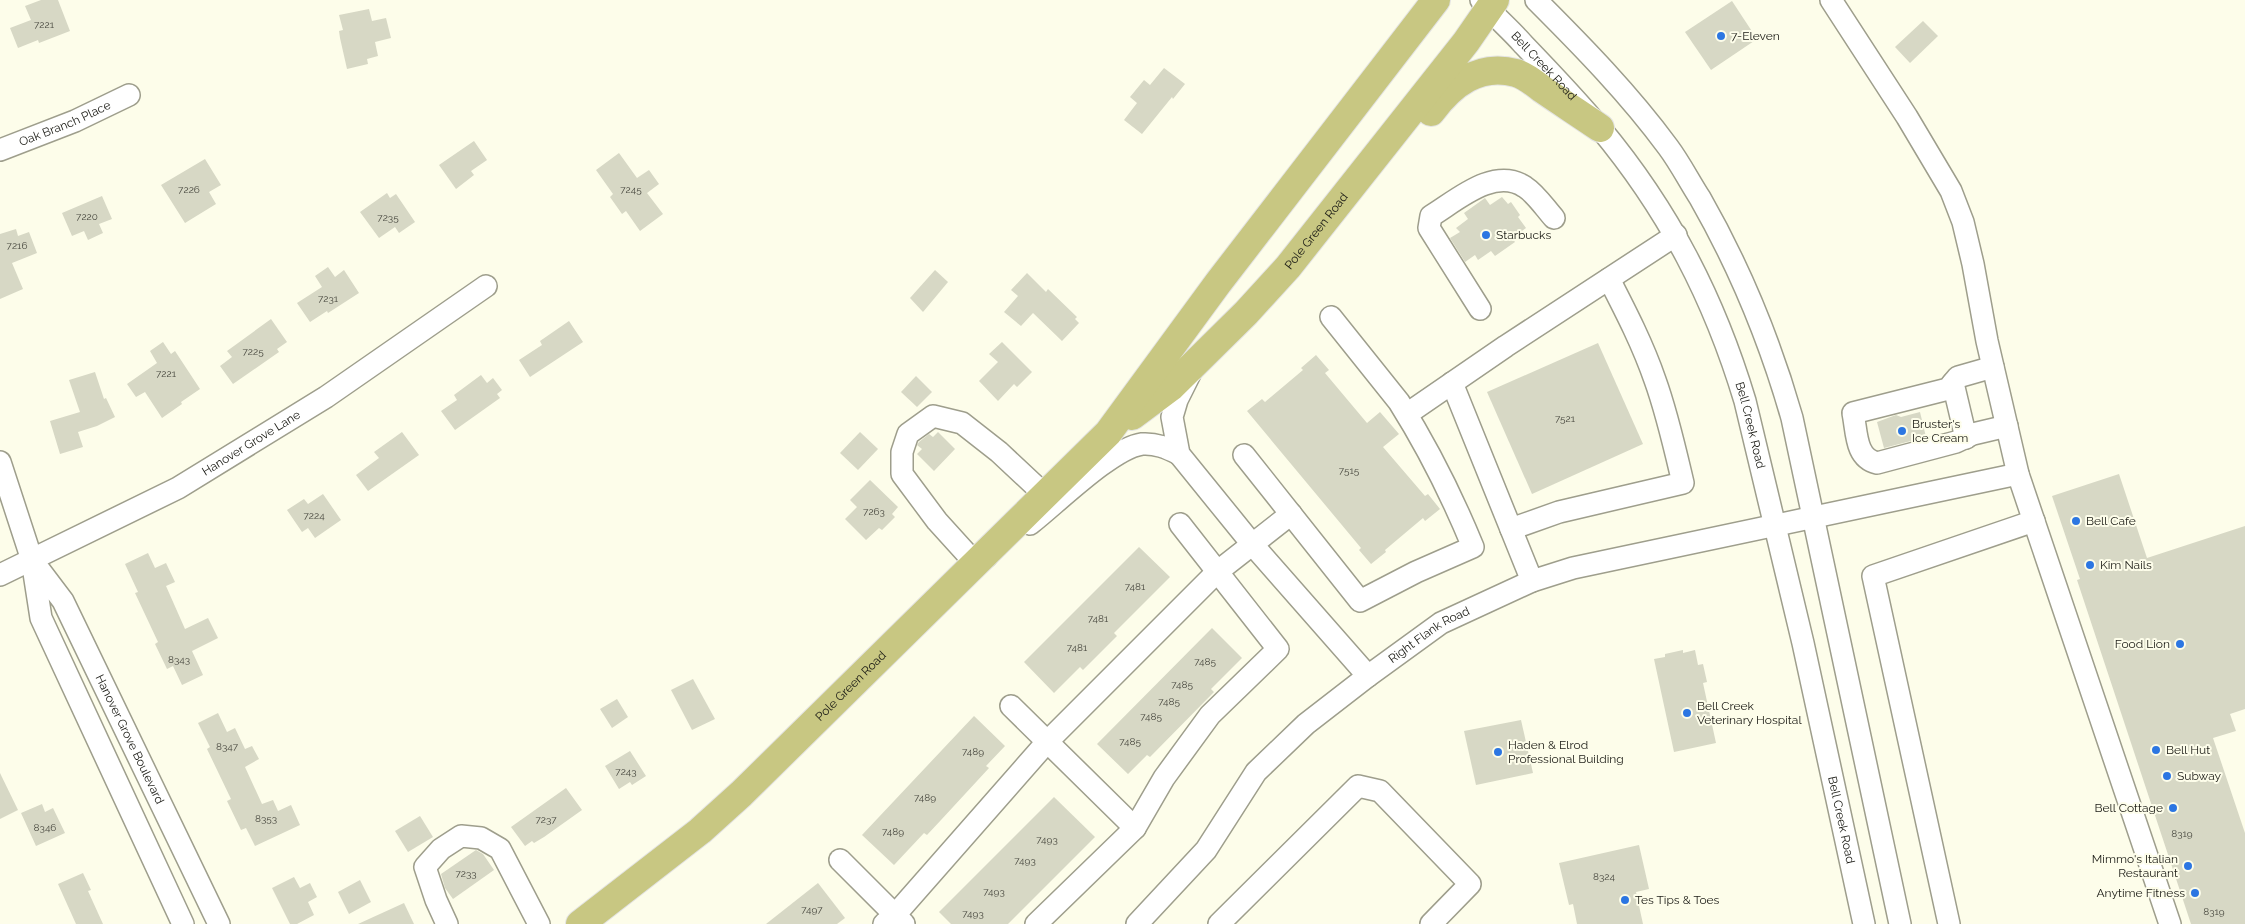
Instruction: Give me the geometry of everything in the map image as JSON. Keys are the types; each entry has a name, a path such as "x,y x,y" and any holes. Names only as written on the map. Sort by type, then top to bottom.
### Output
{"main road":[{"name":"Pole Green Road","path":"580,924 700,831 742,794 1108,433 1218,283 1436,0"},
{"name":"Pole Green Road","path":"1108,433 1171,387 1288,266 1466,42 1489,3"},
{"path":"1288,266 1367,193 1438,103 1454,86 1470,76 1487,72 1518,73 1600,128"}],"street":[{"path":"1536,0 1639,110 1669,148 1719,231 1750,296 1773,356 1792,418 1900,924"},
{"path":"1831,0 1907,117 1951,191 1963,222 1993,367 2018,474 2170,924"},
{"name":"Bell Creek Road","path":"1489,3 1600,128 1638,177 1676,235 1709,300 1735,366 1746,401 1805,652 1864,924"},
{"name":"Oak Branch Place","path":"0,150 75,120 129,95"},
{"path":"1480,309 1429,228 1431,216 1476,189 1498,181 1509,181 1524,186 1554,218"},
{"path":"1407,414 1676,235"},
{"path":"1511,529 1559,512 1683,483 1656,380 1632,322 1609,279"},
{"name":"Hanover Grove Lane","path":"0,575 178,488 326,397 486,286"},
{"path":"1244,455 1360,601 1416,572 1473,547 1450,493 1407,414 1331,317"},
{"path":"1195,363 1177,400 1172,417 1179,454 1252,544 1368,676"},
{"path":"1993,367 1958,377 1948,389 1853,413 1861,453 1868,460 1877,463 2007,426"},
{"path":"1452,383 1532,581"},
{"path":"1953,383 1966,438"},
{"path":"1046,496 999,452 962,423 933,416 908,434 902,452 902,474 937,521 976,564 1051,508 1092,472 1125,450 1134,446 1154,444 1179,454"},
{"name":"Hanover Grove Boulevard","path":"0,462 32,560 41,618 183,924"},
{"name":"Right Flank Road","path":"1137,924 1206,850 1256,772 1306,724 1441,623 1532,581 1573,568 2018,474"},
{"path":"840,860 894,921 1047,742 1217,572 1291,514"},
{"path":"1949,924 1873,576 2034,521"},
{"path":"1036,924 1135,828 1164,778 1210,715 1278,649 1180,524"},
{"name":"Hanover Grove Boulevard","path":"32,560 63,601 219,924"},
{"path":"1011,706 1135,828"},
{"path":"1219,924 1358,786 1380,791 1470,884 1430,924"},
{"path":"447,924 436,900 425,867 441,850 461,836 481,838 500,850 539,924"}],"building":[{"path":"41,0 58,0 70,31 39,43 38,40 18,48 10,28 31,20 25,6"},
{"name":"7-Eleven","path":"1732,1 1757,39 1711,70 1685,32"},
{"path":"369,9 372,21 386,18 391,38 375,42 378,56 367,59 368,64 347,69 340,38 339,31 343,30 339,15"},
{"path":"1923,21 1938,36 1910,63 1895,47"},
{"path":"1164,68 1185,84 1142,134 1124,120 1137,103 1130,97 1144,80 1150,85"},
{"path":"474,141 487,160 471,171 474,175 456,189 439,165"},
{"path":"619,153 637,178 649,170 659,184 647,193 663,214 640,231 626,211 622,214 610,197 613,194 596,170"},
{"path":"205,159 221,185 209,192 216,204 185,223 161,185"},
{"path":"387,193 390,198 396,194 415,222 399,233 395,227 379,238 360,212"},
{"path":"102,196 112,219 99,224 103,233 88,240 84,231 72,236 62,213"},
{"name":"Starbucks","path":"1502,197 1508,204 1511,202 1526,228 1512,238 1515,242 1495,256 1491,251 1478,260 1475,255 1465,262 1450,238 1460,232 1456,228 1468,219 1464,213 1485,198 1490,205"},
{"path":"16,229 18,236 29,232 37,253 12,263 23,289 0,299 0,234"},
{"path":"328,267 335,277 344,270 359,293 310,322 297,303 322,287 315,276"},
{"path":"935,270 948,282 923,312 910,298"},
{"path":"1027,273 1046,292 1048,289 1077,317 1075,319 1079,323 1062,341 1033,313 1021,326 1004,312 1018,296 1011,290"},
{"path":"271,319 287,342 277,349 279,352 233,384 220,366 232,357 227,351"},
{"path":"569,321 583,342 530,377 519,360 542,345 540,341"},
{"path":"163,342 171,354 175,351 200,389 162,418 145,392 136,397 127,384 157,363 150,351"},
{"path":"1002,342 1032,372 1017,387 1014,384 998,401 979,381 998,362 989,354"},
{"path":"1598,343 1643,444 1532,494 1487,392"},
{"path":"1316,355 1329,370 1325,373 1367,423 1380,412 1399,434 1383,447 1425,496 1428,494 1440,509 1425,521 1423,518 1371,564 1359,550 1361,548 1247,411 1262,399 1265,402 1303,370 1301,368"},
{"path":"95,372 104,399 106,398 115,417 97,426 78,432 83,447 60,454 50,421 80,412 69,380"},
{"path":"481,375 487,383 493,378 502,390 497,394 500,398 455,430 441,411 457,400 454,395"},
{"path":"916,376 932,392 917,407 901,392"},
{"name":"Bruster's Ice Cream","path":"1920,412 1926,437 1884,448 1877,422 1896,415 1901,417"},
{"path":"402,432 419,455 368,491 356,475 379,458 374,452"},
{"path":"860,432 878,449 858,470 840,453"},
{"path":"938,432 955,449 934,471 917,454 922,449 917,445 929,434 933,437"},
{"path":"2119,474 2147,558 2245,526 2245,709 2230,714 2236,731 2213,738 2245,833 2245,924 2191,924 2077,580 2080,579 2052,496"},
{"path":"870,480 898,507 892,514 895,517 882,530 879,528 866,540 845,519 857,507 850,500"},
{"path":"323,494 341,520 315,538 308,528 302,532 287,510 304,499 308,504"},
{"path":"1139,547 1170,577 1114,633 1117,636 1083,670 1080,667 1054,693 1024,662"},
{"path":"148,553 155,568 166,563 175,582 166,586 185,629 208,618 218,638 192,651 203,675 182,685 173,666 167,669 155,644 158,642 135,593 138,592 125,564"},
{"path":"1212,628 1242,658 1211,689 1214,692 1150,757 1147,755 1128,774 1097,744"},
{"name":"Bell Creek Veterinary Hospital","path":"1683,650 1683,653 1695,650 1698,665 1703,664 1707,682 1703,683 1716,743 1674,752 1654,659 1665,657 1665,654"},
{"path":"693,679 715,719 692,730 671,690"},
{"path":"617,699 628,717 612,728 600,709"},
{"path":"218,713 227,732 235,728 245,749 252,746 259,759 245,767 262,804 273,800 278,811 291,805 300,825 255,846 246,828 241,830 227,801 231,799 207,749 210,747 198,723"},
{"path":"974,716 1005,746 986,766 989,768 941,820 927,835 924,833 894,865 862,835"},
{"name":"Haden & Elrod Professional Building","path":"1521,720 1533,773 1476,785 1464,731"},
{"path":"630,751 646,776 632,785 630,782 619,789 605,766"},
{"path":"0,773 18,810 0,819"},
{"path":"566,788 582,810 544,837 534,843 532,841 525,846 511,827"},
{"path":"1054,797 1095,837 1008,924 951,924 939,912"},
{"path":"42,804 45,812 53,808 65,833 36,846 21,813"},
{"path":"420,816 433,837 408,852 395,831"},
{"path":"1639,845 1649,889 1636,892 1643,924 1577,924 1573,904 1569,905 1559,863"},
{"path":"476,850 483,854 494,870 453,899 445,888 441,874"},
{"path":"83,873 91,890 88,891 103,924 76,924 58,884"},
{"path":"294,877 300,888 310,883 317,897 308,902 314,915 297,924 290,924 272,888"},
{"path":"360,880 371,902 349,914 338,892"},
{"path":"818,883 845,918 837,924 766,924"},
{"path":"404,903 414,924 358,924"}],"place":[{"name":"7-Eleven","path":"1721,36"},
{"name":"Starbucks","path":"1486,235"},
{"name":"Bruster's Ice Cream","path":"1902,431"},
{"name":"Bell Cafe","path":"2076,521"},
{"name":"Kim Nails","path":"2090,565"},
{"name":"Food Lion","path":"2180,644"},
{"name":"Bell Creek Veterinary Hospital","path":"1687,713"},
{"name":"Bell Hut","path":"2156,750"},
{"name":"Haden & Elrod Professional Building","path":"1498,752"},
{"name":"Subway","path":"2167,776"},
{"name":"Bell Cottage","path":"2173,808"},
{"name":"Mimmo's Italian Restaurant","path":"2188,866"},
{"name":"Anytime Fitness","path":"2195,893"},
{"name":"Tes Tips & Toes","path":"1625,900"}]}
